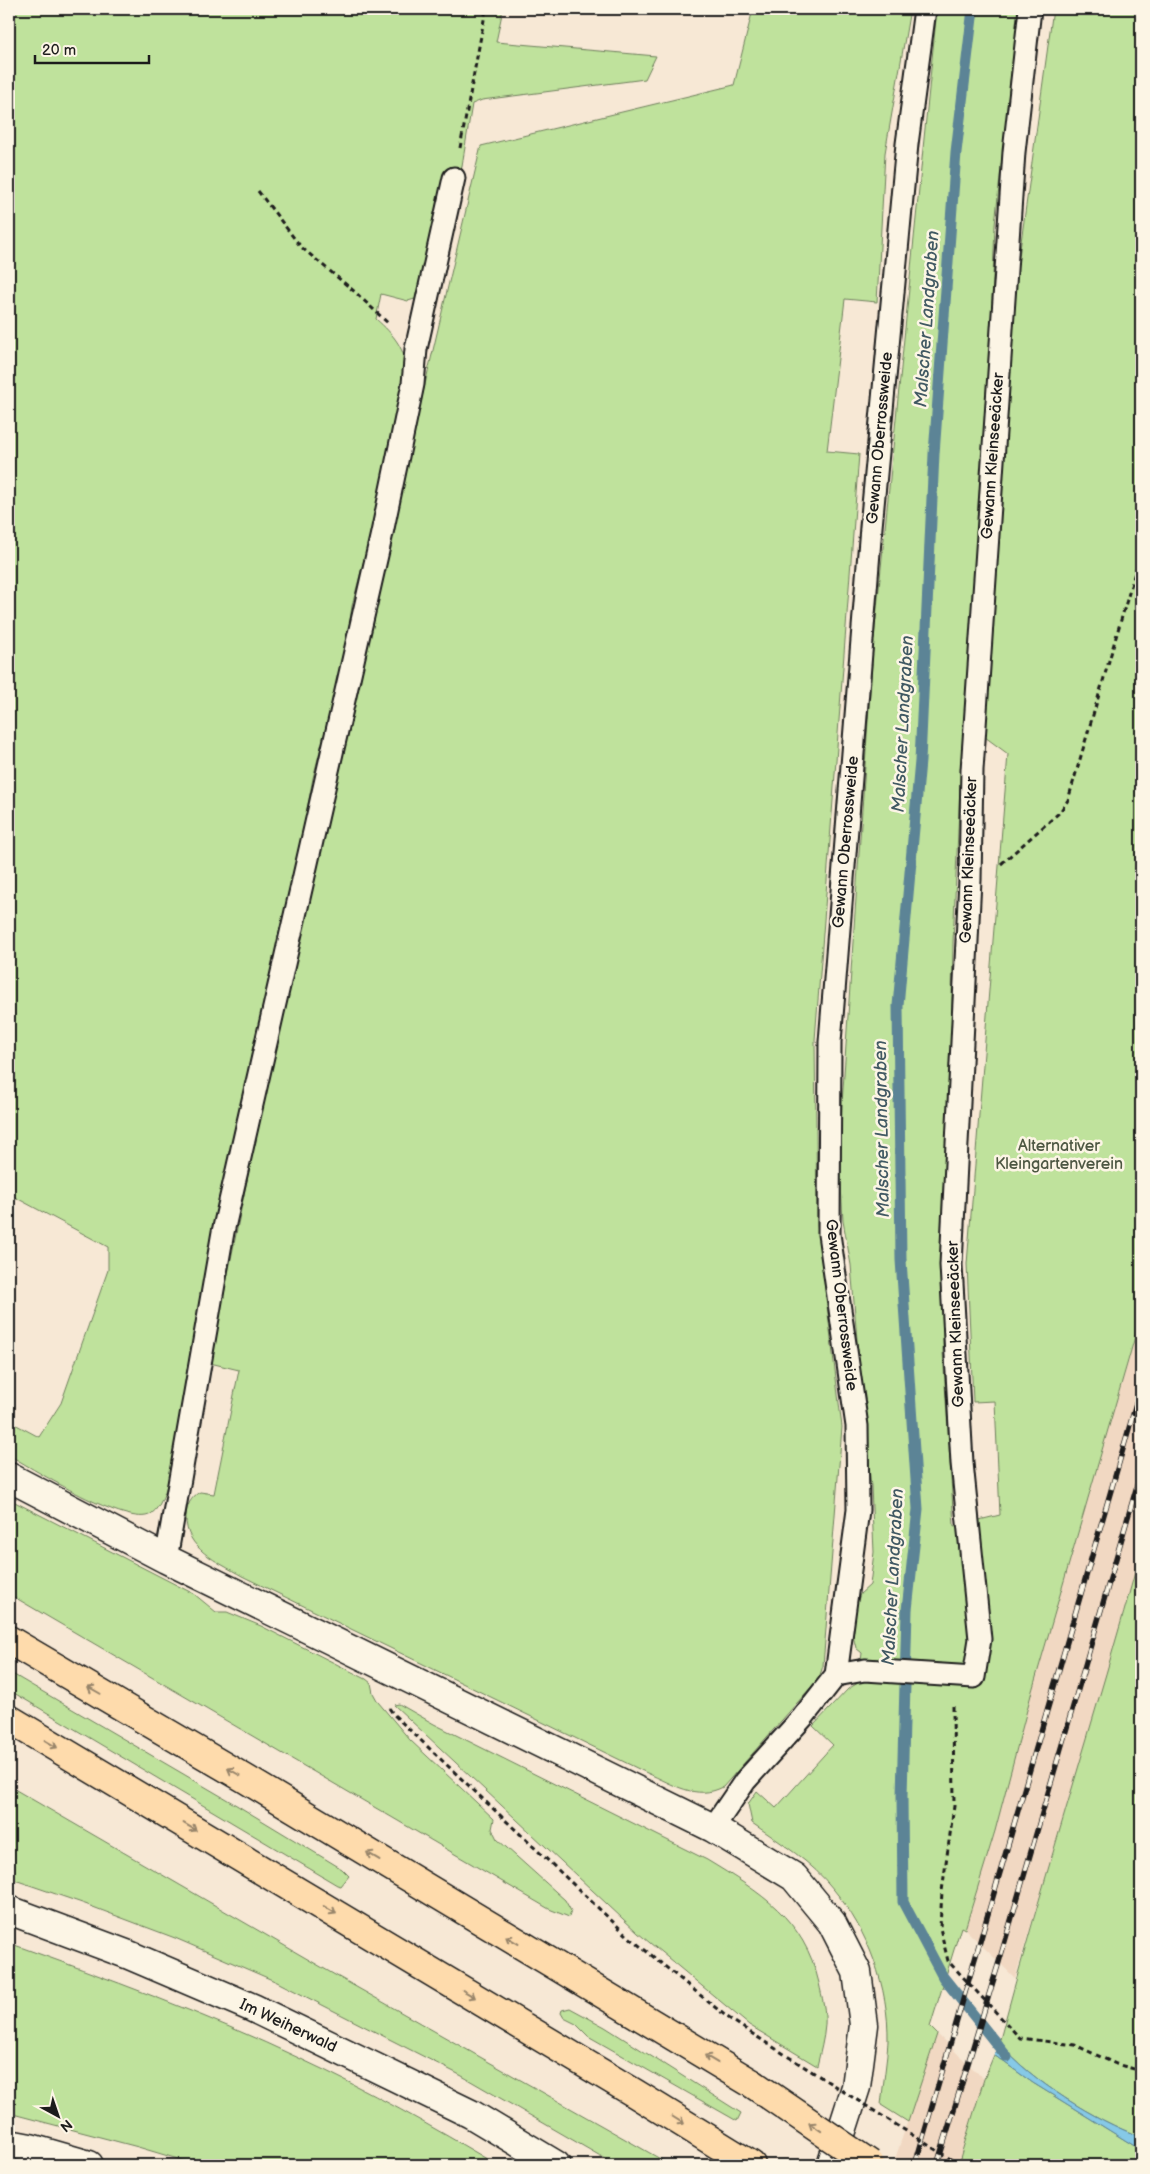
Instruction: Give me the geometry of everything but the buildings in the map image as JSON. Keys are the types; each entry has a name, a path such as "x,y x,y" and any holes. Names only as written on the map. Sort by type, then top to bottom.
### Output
{"highway":[{"path":"9,1640 244,1778 753,2084 873,2165"},
{"path":"9,1719 628,2088 742,2160"}],"street":[{"path":"9,1477 166,1559 713,1828 794,1877 832,1923 857,1972 864,2026 856,2087 831,2165"},
{"name":"Im Weiherwald","path":"9,1910 129,1955 253,2008 471,2114 556,2165"},
{"path":"9,2144 89,2165"}],"lane":[{"name":"Gewann Oberrossweide","path":"836,1675 858,1510 858,1444 829,1234 830,1042 873,508 907,144 925,9"},
{"name":"Gewann Kleinseeäcker","path":"946,1676 974,1677 980,1639 962,1463 951,1265 970,880 972,770 1014,152 1030,9"},
{"path":"166,1559 224,1232 382,533 414,384 416,349 454,178"},
{"path":"713,1828 746,1781 803,1717 836,1675 865,1670 946,1676"}],"path":[{"path":"454,178 486,9"},
{"path":"258,191 301,247 355,292 416,349"},
{"path":"1000,865 1060,812 1068,800 1141,552"},
{"path":"391,1671 384,1698 394,1715 629,1937 727,2017 960,2165"},
{"path":"946,1676 954,1806 942,1891 940,1928 948,1961 1020,2038 1075,2045 1116,2064 1141,2071"},
{"path":"1085,2165 1091,2162 1097,2165"}],"shaded area":[{"path":"1141,1316 1141,1551 1106,1677 1015,1978 965,1929 995,1831 1032,1691"},
{"path":"937,2034 984,2079 958,2165 893,2165"}],"green space":[{"path":"9,9 503,9 496,42 656,56 645,79 482,100 472,104 461,172 435,293 408,301 381,294 376,319 398,343 404,357 407,374 380,498 352,606 345,654 313,778 302,836 245,1087 172,1469 159,1505 151,1514 140,1516 123,1513 103,1506 59,1484 9,1455 9,1421 39,1437 61,1403 108,1270 108,1247 9,1194 9,1114 11,1113 9,1113"},
{"path":"753,9 910,9 885,153 877,302 845,299 827,451 859,454 815,1040 817,1225 842,1427 823,1666 819,1678 723,1787 713,1791 694,1792 675,1786 647,1773 242,1576 213,1560 197,1546 187,1528 186,1513 192,1499 197,1494 200,1492 214,1494 239,1370 210,1363 277,1031 353,691 481,146 734,85"},
{"name":"Alternativer Kleingartenverein","path":"937,9 1021,9 1010,82 995,225 990,354 961,763 953,942 951,1055 944,1192 943,1352 954,1526 1000,1515 995,1401 973,1402 967,1264 1008,754 985,737 1009,330 1053,9 1141,9 1141,1316 1032,1691 995,1831 965,1929 961,1927 930,2027 937,2034 908,2122 881,2105 888,2041 885,2000 874,1961 857,1923 834,1890 816,1871 796,1854 752,1823 748,1804 757,1791 776,1808 833,1745 813,1726 848,1689 858,1683 862,1653 856,1648 852,1632 860,1594 870,1585 874,1552 871,1486 864,1427 851,1265 843,1221 840,1168 842,1104 873,648"},
{"path":"9,1499 194,1594 216,1612 227,1612 261,1626 366,1679 371,1683 373,1693 378,1702 410,1740 494,1819 492,1829 497,1839 565,1900 571,1911 569,1917 549,1909 9,1594"},
{"path":"1141,1551 1141,2137 1084,2110 1065,2098 1028,2071 999,2043"},
{"path":"9,1672 238,1806 342,1869 349,1876 341,1886 337,1885 9,1690"},
{"path":"399,1704 434,1724 707,1860 762,1896 791,1924 803,1941 812,1960 824,2004 825,2020 824,2035 817,2066 749,2025 638,1933 394,1705"},
{"path":"9,1786 335,1975 671,2165 616,2165 462,2076 277,1982 175,1938 9,1878"},
{"path":"9,1943 156,1997 265,2043 376,2096 497,2165 198,2165 9,2113"},
{"path":"570,2008 605,2027 741,2113 737,2121 588,2036 576,2024 564,2018 561,2013 562,2010"},
{"path":"994,2055 1033,2083 1141,2150 1141,2165 972,2165 960,2158 984,2079"}],"water":[{"path":"999,2043 1028,2071 1065,2098 1084,2110 1141,2137 1141,2150 1033,2083 994,2055"}],"waterway":[{"name":"Malscher Landgraben","path":"973,9 956,152 934,454 920,761 898,1006 901,1260 918,1509 907,1610 902,1796 903,1902 943,1977 1007,2057"}],"railway":[{"path":"915,2165 1141,1387"},
{"path":"937,2165 999,1962 1141,1472"}]}
